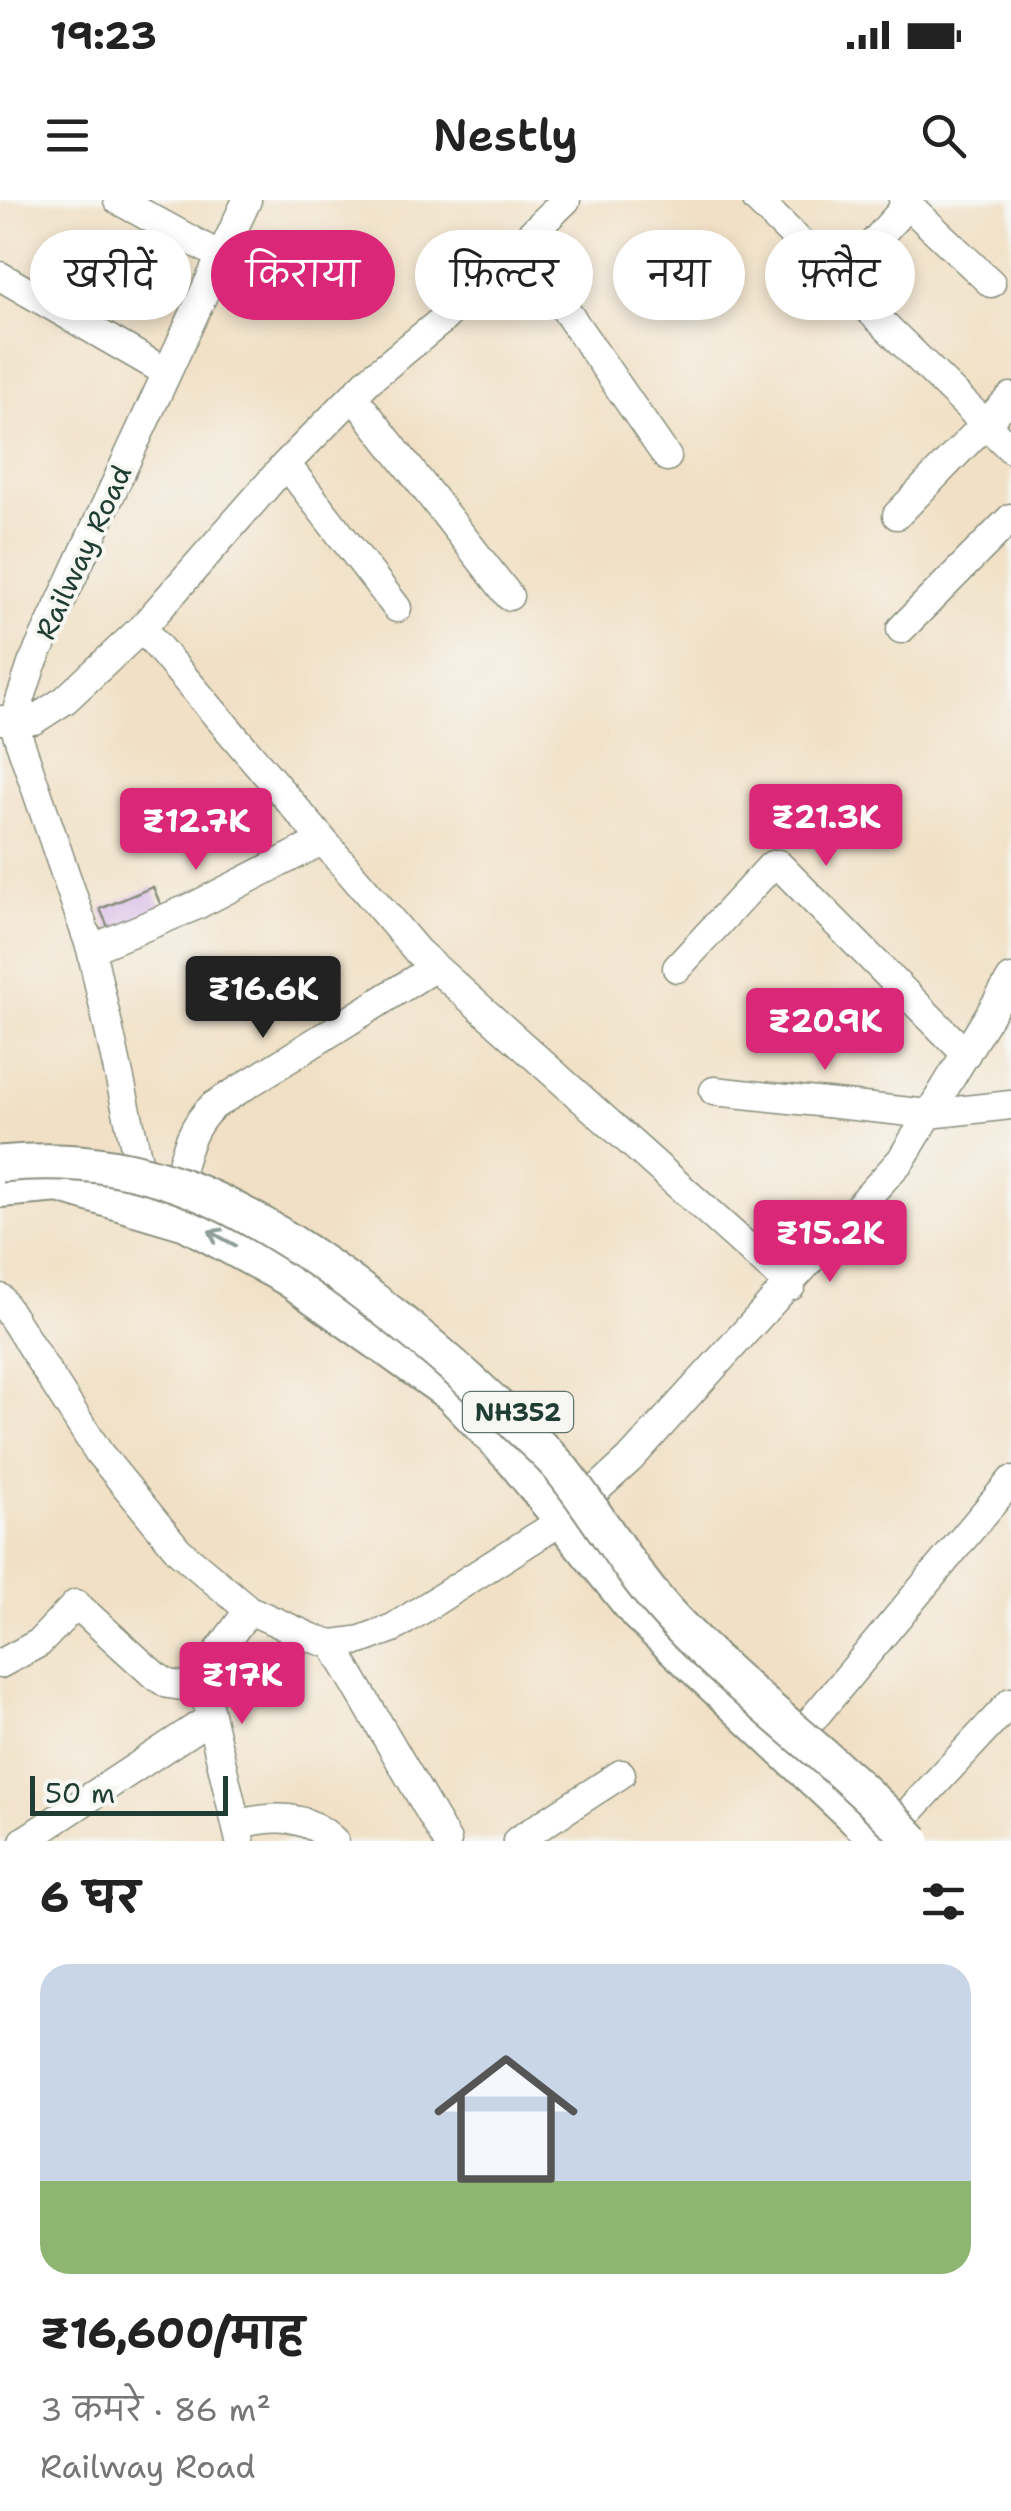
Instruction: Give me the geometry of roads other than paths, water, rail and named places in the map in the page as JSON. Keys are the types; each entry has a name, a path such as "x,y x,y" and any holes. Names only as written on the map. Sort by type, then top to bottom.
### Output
{"highway":[{"name":"NH352","path":"0,1160 66,1149 155,1187 187,1219 290,1275 454,1392 514,1455 658,1582 908,1834"},
{"name":"NH352","path":"0,1186 59,1181 155,1187"},
{"name":"NH352","path":"578,1508 641,1612 908,1834"}],"main road":[{"path":"0,1160 77,1161 179,1184 277,1234 377,1306 477,1386 552,1460 642,1586 678,1624 814,1743 908,1834"}],"street":[{"path":"118,200 211,251"},
{"name":"Railway Road","path":"233,230 247,200"},
{"path":"535,230 566,200"},
{"path":"757,200 788,230"},
{"path":"882,230 906,202 991,283"},
{"name":"Railway Road","path":"6,721 211,275"},
{"path":"0,276 166,372"},
{"path":"155,1187 91,949 6,721 34,720 65,700 142,628 286,464 436,320"},
{"path":"572,320 667,457"},
{"path":"880,320 1011,449"},
{"path":"353,396 509,596"},
{"path":"897,515 1011,397"},
{"path":"286,464 397,608"},
{"path":"902,629 1011,518"},
{"path":"142,628 434,967 791,1286"},
{"path":"91,949 195,906 322,841"},
{"path":"676,968 778,864 966,1054"},
{"path":"155,1187 198,1120 214,1106 434,967"},
{"path":"0,1298 99,1452 179,1551 249,1610 332,1644 361,1640 393,1628 578,1508 791,1286 901,1160 1011,979"},
{"path":"714,1090 930,1114 1011,1105"},
{"path":"806,1727 1011,1481"},
{"path":"0,1664 39,1643 76,1604 154,1675 168,1684 204,1689"},
{"path":"249,1610 214,1656 204,1689 238,1832 286,1817 305,1822 334,1841"},
{"path":"332,1644 447,1841"},
{"path":"908,1834 1011,1702"},
{"path":"24,1841 209,1719"},
{"path":"517,1841 621,1774"}]}
